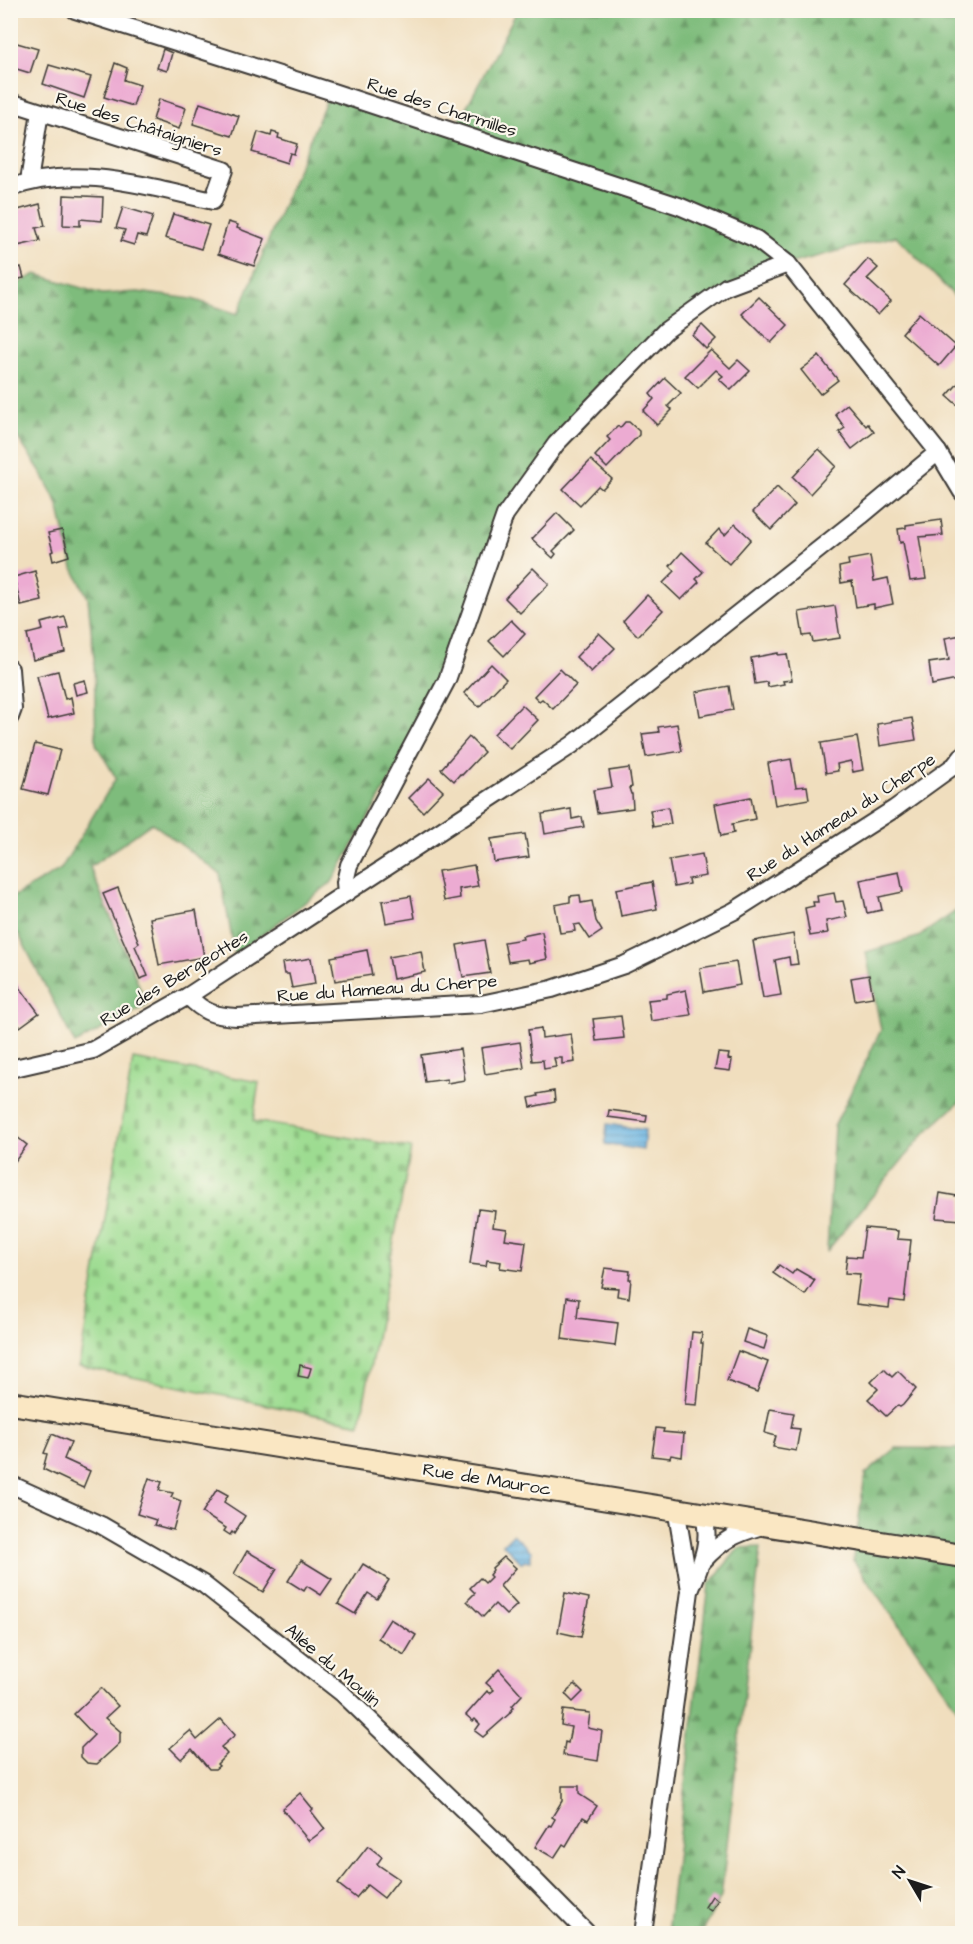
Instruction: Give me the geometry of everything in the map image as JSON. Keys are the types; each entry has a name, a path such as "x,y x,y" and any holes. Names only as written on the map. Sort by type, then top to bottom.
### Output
{"street":[{"name":"Rue des Charmilles","path":"75,10 679,206 756,239 788,264"},
{"name":"Rue des Châtaigniers","path":"10,102 224,170 213,201 123,181 71,176 29,181 10,188"},
{"name":"Rue des Châtaigniers","path":"29,181 40,112"},
{"path":"938,452 861,516 572,745 346,893 345,882 349,865 447,680 505,515 556,444 665,331 726,287 788,264 938,452 963,492"},
{"path":"10,669 13,709 10,717"},
{"name":"Rue du Hameau du Cherpe","path":"188,996 215,1016 237,1017 481,1004 552,989 624,965 734,910 894,808 956,765 963,756"},
{"name":"Rue des Bergeottes","path":"10,1069 93,1050 188,996 346,893"},
{"name":"Rue de Mauroc","path":"10,1403 963,1556"},
{"name":"Allée du Moulin","path":"10,1484 101,1525 203,1584 343,1694 507,1852 588,1934"},
{"path":"676,1509 690,1592"},
{"path":"643,1934 690,1592 702,1561 708,1535 703,1513"},
{"path":"702,1561 718,1544 738,1533 769,1525"}],"green space":[{"path":"517,11 962,11 962,304 896,236 788,264 726,287 665,331 505,515 447,680 332,882 235,955 220,874 152,823 90,867 147,1005 75,1044 18,933 11,937 11,898 61,869 116,778 96,744 94,659 88,598 73,568 58,505 41,472 11,428 11,287 36,274 102,294 138,292 192,299 238,314 330,91 454,131"},
{"path":"962,907 962,1100 923,1135 827,1251 834,1127 881,1030 866,952 918,937"},
{"path":"133,1059 259,1082 253,1121 411,1148 360,1424 79,1366"},
{"path":"896,1448 962,1449 962,1715 853,1560 865,1475"},
{"path":"761,1547 721,1897 701,1933 667,1934 709,1584 739,1548"}],"water":[{"path":"607,1124 645,1130 643,1150 605,1144"},
{"path":"513,1534 532,1552 530,1561 524,1560 522,1563 503,1544"}],"building":[{"path":"10,41 38,49 30,73 10,67"},
{"path":"163,49 172,53 167,71 157,68"},
{"path":"115,63 127,68 124,80 140,85 133,106 104,97"},
{"path":"49,65 91,77 84,98 43,84"},
{"path":"159,99 186,108 179,129 153,120"},
{"path":"200,103 239,116 232,136 193,124"},
{"path":"258,132 271,136 272,132 279,134 278,138 297,144 294,154 290,153 287,163 252,152"},
{"path":"64,195 103,197 102,221 80,219 80,226 63,225"},
{"path":"40,204 45,226 36,228 40,241 17,246 10,212"},
{"path":"123,207 153,216 146,237 137,235 134,245 121,241 125,230 116,228"},
{"path":"173,214 209,225 201,249 165,238"},
{"path":"228,222 265,239 254,266 218,254"},
{"path":"868,259 878,268 867,279 891,301 878,315 845,285"},
{"path":"21,267 24,278 10,281 10,270"},
{"path":"759,297 788,325 771,343 742,314"},
{"path":"919,313 956,346 939,366 902,333"},
{"path":"702,325 716,339 706,349 692,335"},
{"path":"711,350 730,368 738,360 750,371 731,390 719,379 723,376 716,370 698,388 685,376"},
{"path":"819,356 838,380 820,394 801,370"},
{"path":"665,378 681,393 668,406 672,410 657,425 643,411 654,399 650,394"},
{"path":"962,379 962,406 961,408 947,396"},
{"path":"847,404 874,432 852,449 839,432 845,428 835,414"},
{"path":"625,422 629,422 639,431 639,435 607,468 595,456 610,440 607,437"},
{"path":"819,449 836,466 810,494 793,477"},
{"path":"591,460 612,479 602,489 598,486 580,505 563,489"},
{"path":"777,487 795,505 771,530 753,512"},
{"path":"557,513 574,530 553,551 556,554 553,558 532,539"},
{"path":"941,520 943,535 919,537 926,579 910,581 903,542 900,543 898,529 906,528 906,525"},
{"path":"735,524 751,539 729,564 706,543 719,529 725,535"},
{"path":"62,530 69,556 53,561 48,533"},
{"path":"682,552 703,572 696,579 699,582 681,600 663,583 675,571 670,566"},
{"path":"870,556 874,581 888,578 893,604 874,608 874,604 856,607 852,581 841,583 839,567 849,565 848,560"},
{"path":"533,568 549,584 520,613 505,598"},
{"path":"35,571 42,601 21,606 14,577"},
{"path":"647,595 663,610 638,636 623,621"},
{"path":"835,606 840,638 813,642 811,635 803,636 799,612"},
{"path":"65,617 68,628 60,630 65,652 33,660 27,634 43,630 41,623"},
{"path":"511,620 525,634 504,656 489,641"},
{"path":"599,633 615,648 591,672 576,657"},
{"path":"962,635 962,679 932,685 929,663 949,660 945,638"},
{"path":"778,653 778,655 787,654 792,680 768,687 767,682 755,684 751,658"},
{"path":"491,664 506,679 479,707 464,693"},
{"path":"560,669 576,685 553,709 542,699 539,701 534,696"},
{"path":"58,671 65,699 71,697 74,713 48,719 37,676"},
{"path":"85,680 88,692 76,695 73,683"},
{"path":"729,686 733,710 700,716 696,692"},
{"path":"522,705 538,720 510,749 494,734"},
{"path":"912,718 916,740 880,746 877,724"},
{"path":"677,724 682,751 646,757 642,734 659,732 658,727"},
{"path":"469,737 484,752 454,781 441,769"},
{"path":"857,737 863,770 853,772 851,761 837,764 838,771 826,773 821,743"},
{"path":"35,744 60,750 48,795 23,789"},
{"path":"791,759 796,787 807,786 809,799 775,805 768,763"},
{"path":"629,768 632,787 629,788 633,808 597,813 593,790 612,787 609,771"},
{"path":"429,778 443,791 423,812 409,798"},
{"path":"751,797 755,819 732,824 734,833 721,836 715,804"},
{"path":"668,807 671,824 653,827 650,810"},
{"path":"571,809 572,819 582,817 584,827 545,834 542,814"},
{"path":"525,834 529,857 494,862 491,839"},
{"path":"702,854 706,876 688,879 689,884 674,887 669,860"},
{"path":"474,865 478,886 459,889 460,898 444,901 438,871"},
{"path":"899,872 903,892 879,897 882,910 867,913 860,880"},
{"path":"652,882 657,909 621,916 616,889"},
{"path":"118,888 139,943 135,946 148,976 140,979 103,894"},
{"path":"834,893 836,902 843,901 847,917 826,921 828,933 810,936 805,908 814,906 813,902 818,902 817,896"},
{"path":"580,895 581,903 592,901 596,921 602,931 590,939 580,924 574,925 575,931 560,933 555,905 570,902 570,896"},
{"path":"411,896 415,918 386,923 382,901"},
{"path":"196,910 204,957 159,965 150,918"},
{"path":"542,932 547,959 529,963 528,959 508,962 504,942 523,939 522,936"},
{"path":"793,934 798,964 790,965 789,957 775,960 781,995 763,998 753,941"},
{"path":"484,940 490,973 463,977 457,945"},
{"path":"367,950 372,975 335,981 331,957"},
{"path":"421,951 425,972 393,979 389,957"},
{"path":"311,958 315,984 292,988 289,974 284,974 282,963"},
{"path":"736,962 740,985 704,992 700,968"},
{"path":"10,974 39,1013 20,1027 10,1015"},
{"path":"869,975 873,997 855,1000 851,978"},
{"path":"686,990 691,1015 651,1021 648,1000 667,998 667,994"},
{"path":"621,1016 624,1038 596,1041 593,1019"},
{"path":"541,1028 542,1038 571,1034 575,1062 562,1064 562,1058 554,1058 556,1067 544,1069 543,1060 532,1061 528,1030"},
{"path":"520,1042 524,1068 485,1074 481,1048"},
{"path":"460,1049 465,1080 447,1083 447,1079 425,1082 421,1055"},
{"path":"718,1053 729,1054 728,1059 732,1060 730,1071 715,1069"},
{"path":"554,1091 555,1102 531,1107 529,1098"},
{"path":"609,1110 647,1115 646,1122 608,1117"},
{"path":"17,1137 27,1145 10,1168 10,1144"},
{"path":"940,1193 962,1197 962,1220 936,1218"},
{"path":"478,1209 495,1211 493,1227 507,1229 505,1239 526,1242 522,1271 500,1268 501,1262 487,1260 486,1266 470,1264"},
{"path":"865,1228 898,1231 897,1239 911,1240 904,1302 890,1300 889,1308 856,1304 860,1274 845,1273 847,1256 861,1257"},
{"path":"779,1265 792,1274 796,1269 815,1280 805,1295 773,1273"},
{"path":"605,1268 630,1271 629,1298 617,1296 618,1288 601,1287"},
{"path":"567,1297 579,1299 577,1318 618,1323 615,1346 562,1339"},
{"path":"747,1329 768,1336 764,1349 743,1342"},
{"path":"692,1332 702,1333 701,1343 703,1343 697,1405 685,1404"},
{"path":"738,1351 768,1362 757,1392 727,1381"},
{"path":"300,1365 311,1368 308,1378 298,1376"},
{"path":"884,1369 892,1377 898,1371 916,1389 903,1405 900,1407 898,1405 886,1416 868,1399 878,1389 871,1382"},
{"path":"770,1409 794,1413 791,1428 800,1429 796,1451 773,1447 776,1436 765,1433"},
{"path":"656,1428 664,1429 663,1432 684,1434 682,1457 652,1456"},
{"path":"52,1434 71,1442 64,1459 90,1471 83,1488 43,1469 47,1454 44,1453"},
{"path":"149,1478 162,1482 159,1490 173,1493 171,1497 181,1501 173,1530 154,1525 156,1520 137,1514"},
{"path":"217,1489 228,1495 224,1502 245,1516 234,1534 232,1532 230,1535 224,1531 226,1528 202,1513"},
{"path":"247,1551 277,1569 263,1592 234,1574"},
{"path":"504,1557 516,1568 500,1586 517,1605 506,1615 495,1604 483,1617 467,1601 475,1593 470,1588 480,1578 485,1583 491,1577 489,1575 492,1568"},
{"path":"301,1560 332,1579 321,1595 307,1586 304,1591 288,1581"},
{"path":"363,1564 389,1580 377,1599 368,1593 355,1614 338,1604"},
{"path":"565,1593 589,1598 581,1637 558,1632"},
{"path":"390,1619 416,1635 404,1655 378,1638"},
{"path":"499,1669 522,1695 512,1706 514,1707 509,1714 483,1737 475,1731 480,1724 466,1715 487,1691 490,1693 494,1690 486,1683"},
{"path":"575,1684 583,1692 573,1702 565,1694"},
{"path":"101,1688 118,1706 105,1718 121,1732 120,1743 97,1764 87,1763 81,1757 81,1748 94,1735 74,1714"},
{"path":"563,1710 590,1713 588,1728 602,1731 598,1761 563,1755 571,1727 561,1725"},
{"path":"221,1719 235,1735 221,1747 227,1754 215,1769 209,1769 192,1749 181,1759 170,1748 190,1731 197,1740"},
{"path":"562,1786 579,1786 579,1794 597,1806 588,1820 583,1817 566,1846 563,1844 554,1858 535,1847 555,1819 552,1817 562,1801"},
{"path":"300,1793 325,1829 309,1841 282,1809"},
{"path":"368,1846 382,1857 377,1864 399,1879 384,1898 367,1885 356,1898 338,1884"},
{"path":"712,1896 718,1900 711,1911 705,1907"}]}
